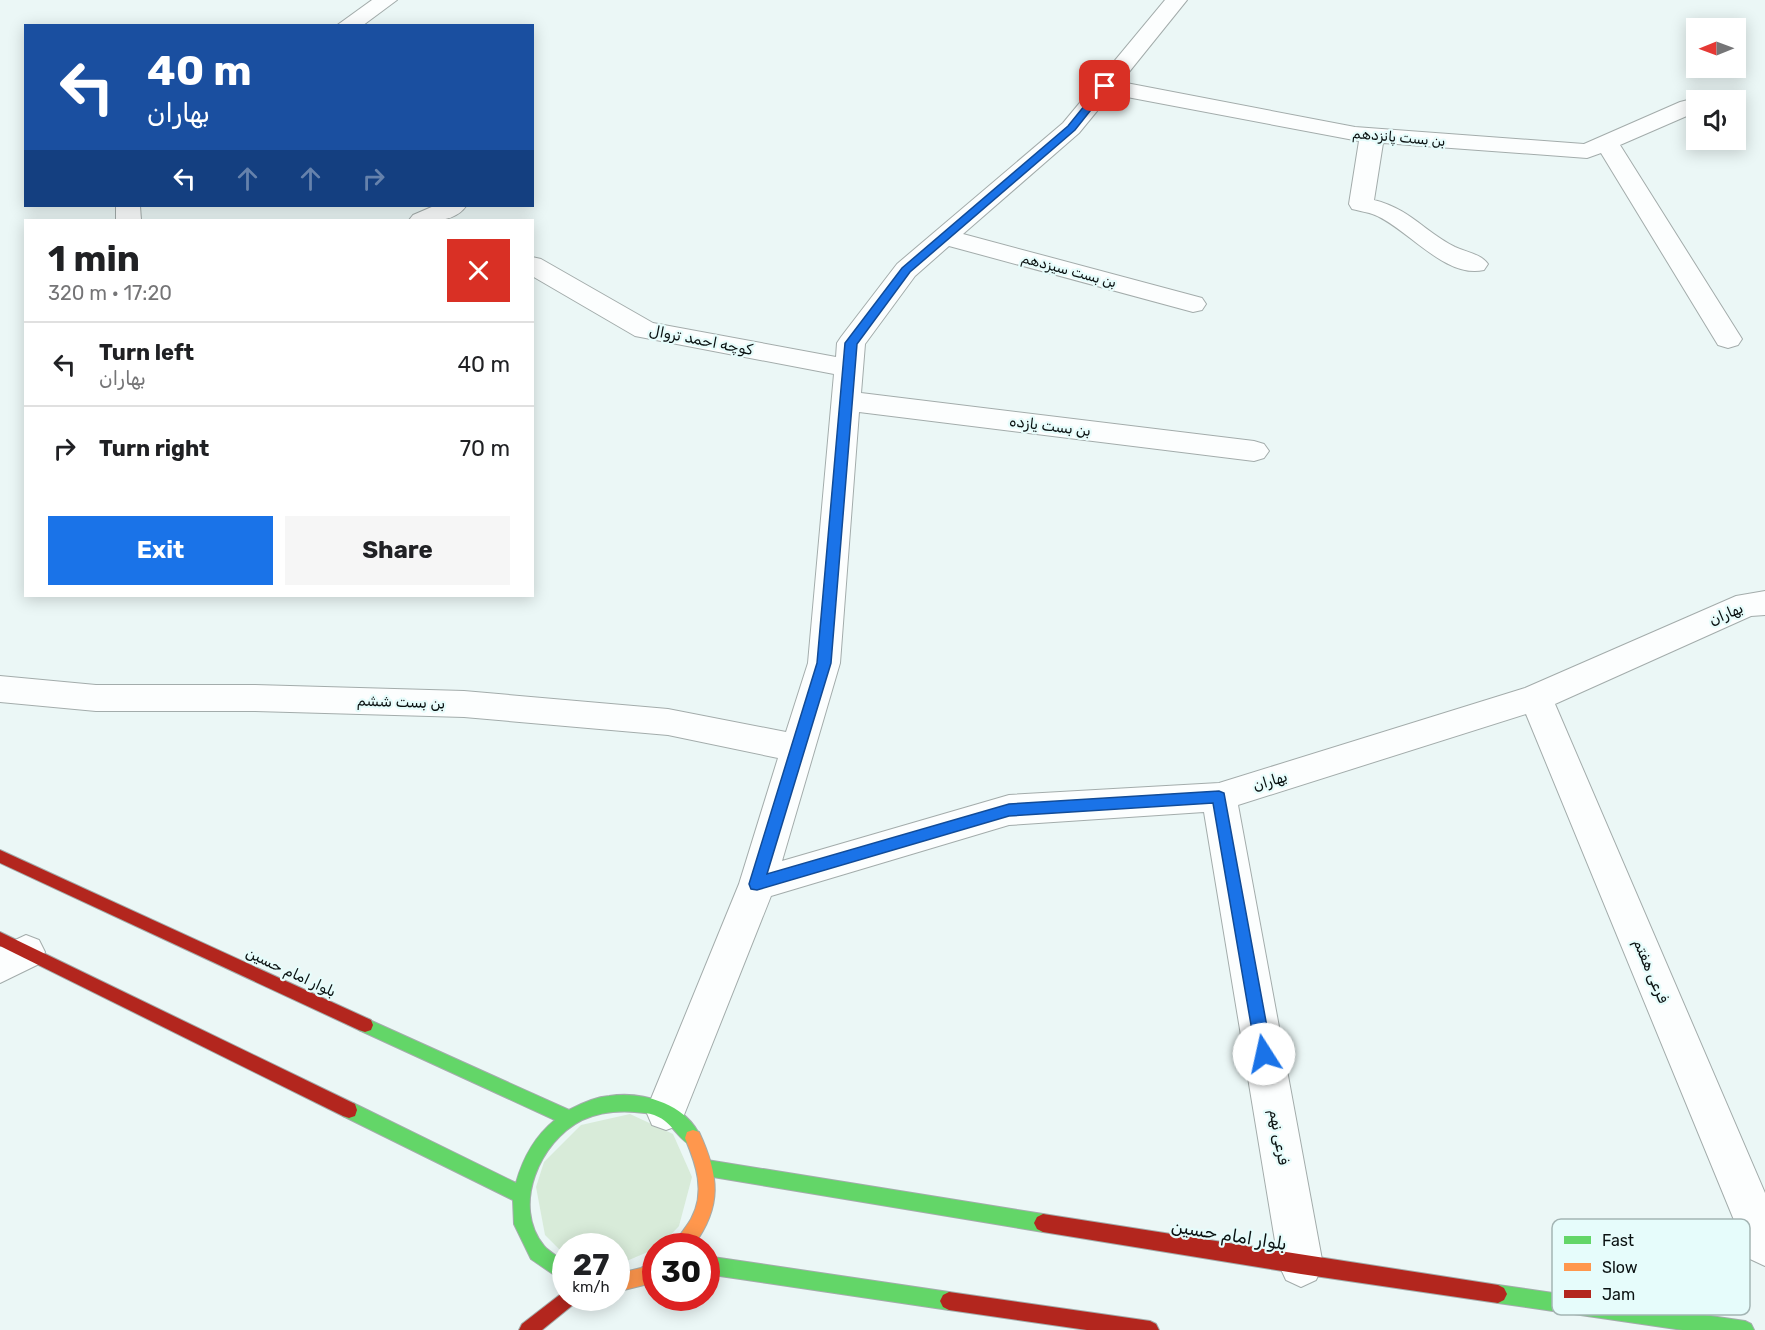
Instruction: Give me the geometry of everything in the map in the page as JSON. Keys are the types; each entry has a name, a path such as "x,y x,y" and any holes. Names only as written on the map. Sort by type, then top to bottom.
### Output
{"street":[{"path":"666,1111 757,884 824,663 851,343 906,270 1071,128 1176,0"},
{"path":"350,24 377,3"},
{"name":"بن بست پانزدهم","path":"1105,86 1372,135 1587,151 1686,108"},
{"path":"1372,135 1361,204 1385,210 1445,252 1475,264"},
{"path":"1607,143 1728,339"},
{"path":"424,219 452,207"},
{"path":"462,207 471,219"},
{"name":"بن بست سیزدهم","path":"944,237 1193,304"},
{"name":"کوچه احمد تروال","path":"534,266 645,330 849,368"},
{"name":"بن بست یازده","path":"846,400 1254,451"},
{"name":"بهاران","path":"757,884 1009,810 1219,797 1536,698 1747,604 1765,603"},
{"name":"بن بست ششم","path":"0,689 96,698 255,698 464,704 668,722 798,748"},
{"name":"فرعی هفتم","path":"1536,698 1765,1244"},
{"name":"فرعی نهم","path":"1219,797 1301,1265"},
{"name":"بلوار امام حسین","path":"0,856 568,1118"},
{"path":"9,952 521,1195"},
{"path":"552,1266 536,1251 523,1224 521,1195 529,1165 545,1138 568,1118 592,1106 618,1101 642,1102 666,1111 686,1124 699,1144 707,1168 708,1192 702,1217 692,1233"},
{"name":"بلوار امام حسین","path":"707,1168 1301,1265 1552,1302"},
{"path":"720,1267 1150,1330"},
{"path":"528,1330 552,1311"},
{"name":"بلوار امام حسین","path":"1643,1315 1745,1330"}],"green space":[{"path":"630,1114 673,1134 692,1177 679,1226 672,1233 642,1233 642,1254 630,1260 630,1233 552,1233 552,1242 545,1235 536,1187 544,1162 581,1125"}],"traffic: fast":[{"path":"365,1025 568,1118"},
{"path":"552,1263 538,1252 523,1224 521,1194 531,1163 549,1136 576,1115 608,1103 646,1105 660,1109 679,1121 693,1138"},
{"path":"349,1110 521,1195"},
{"path":"707,1168 1043,1223"},
{"path":"720,1267 949,1301"},
{"path":"1498,1294 1552,1302"},
{"path":"1642,1315 1745,1330"}],"traffic: slow":[{"path":"693,1138 705,1167 707,1194 705,1207 693,1233"},
{"path":"630,1280 642,1276"}],"traffic: jam":[{"path":"0,856 365,1025"},
{"path":"0,939 349,1110"},
{"path":"1043,1223 1498,1294"},
{"path":"949,1301 1150,1330"},
{"path":"528,1330 552,1311"}],"route":[{"path":"1105,86 1071,128 906,270 851,343 824,663 757,884 1009,810 1219,797 1264,1054"}]}
